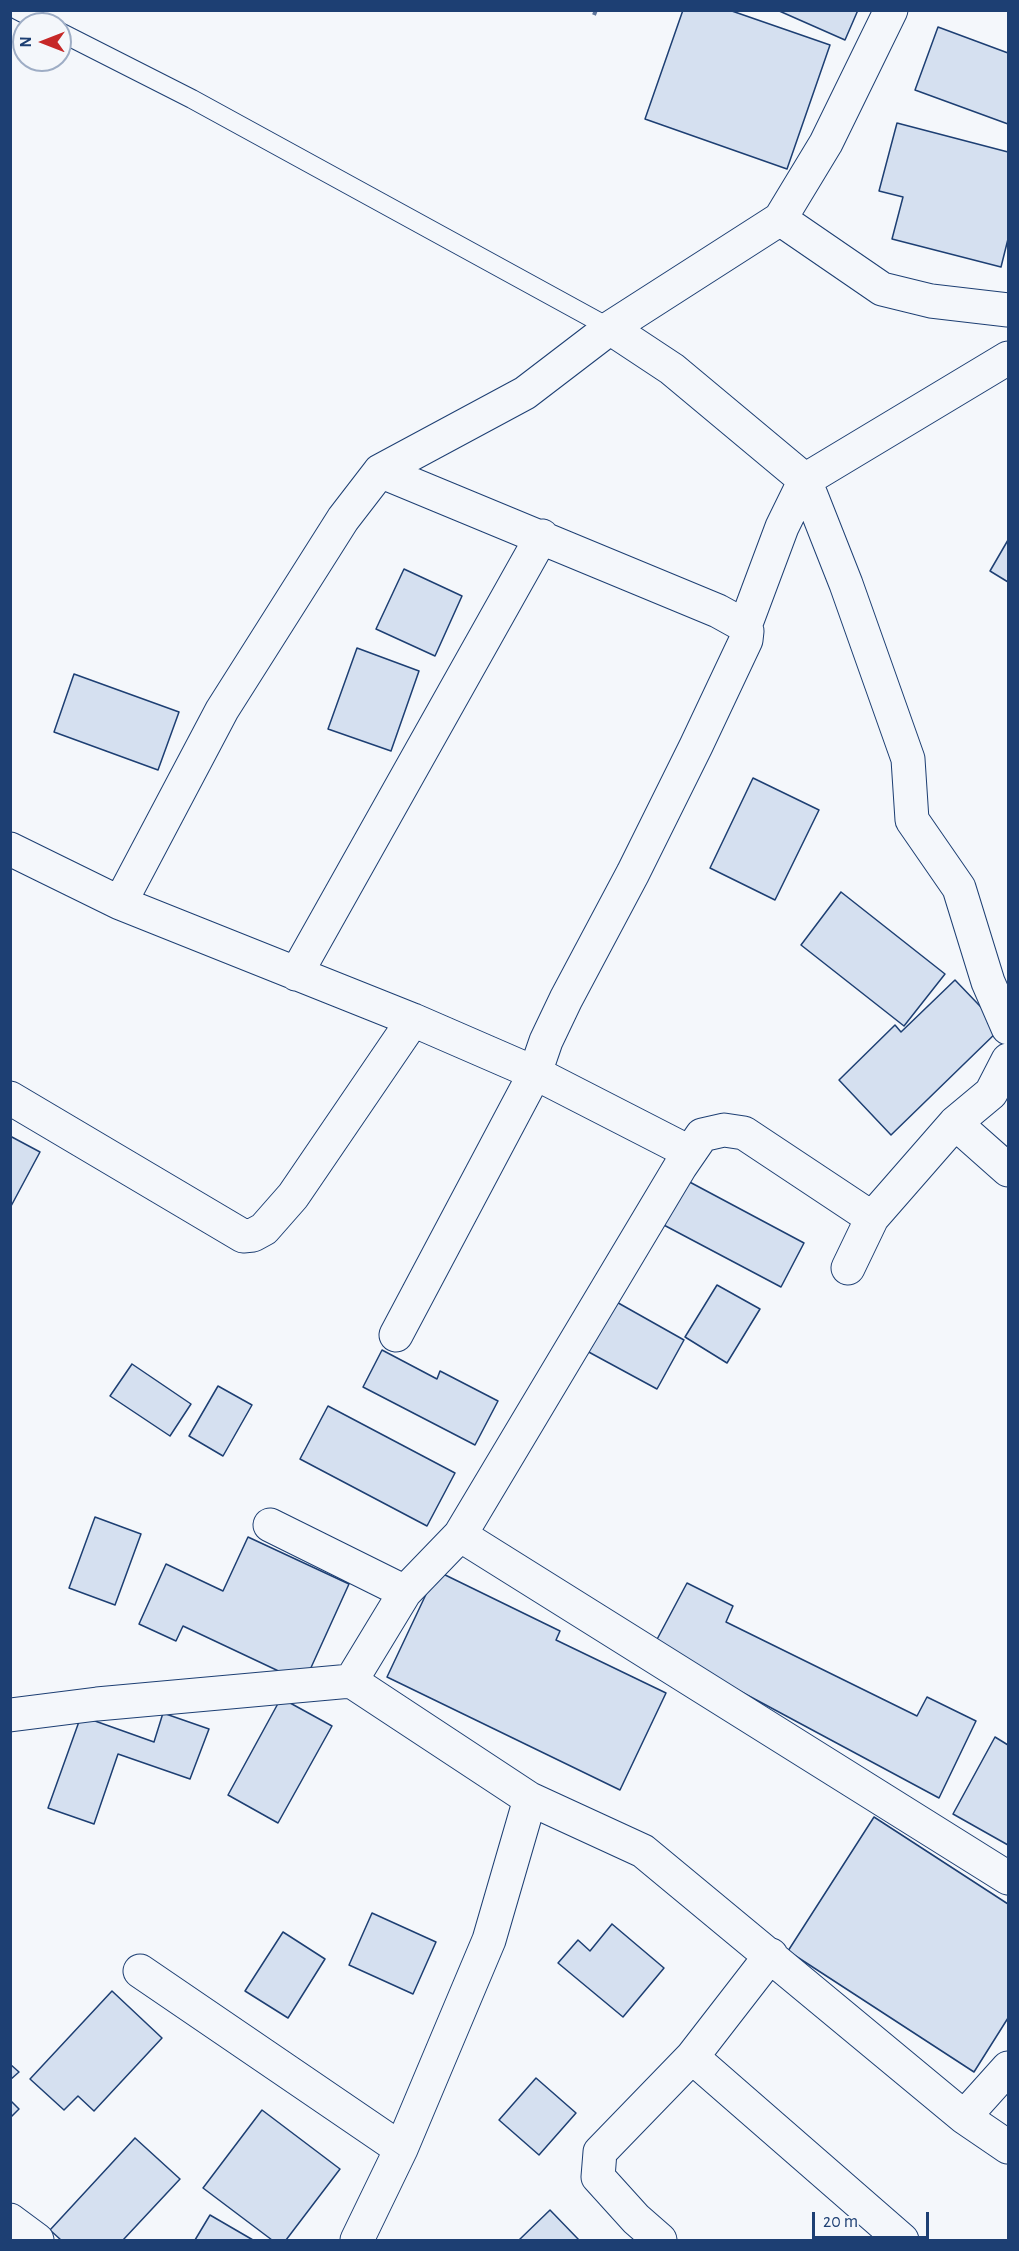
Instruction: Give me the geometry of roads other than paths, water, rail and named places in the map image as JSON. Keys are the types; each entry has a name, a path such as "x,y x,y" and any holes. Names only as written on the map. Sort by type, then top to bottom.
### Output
{"street":[{"path":"120,903 222,710 344,519 380,471 525,393 610,328 780,219 826,143 891,10"},
{"path":"780,219 882,289 931,301 1008,310"},
{"path":"610,328 672,369 805,480 846,584 908,759 912,819 959,888 988,982 1008,1028"},
{"path":"396,1335 535,1073 546,1041 566,999 633,873 696,746 746,640 745,626 782,527 805,480 1008,358"},
{"path":"380,471 542,536 718,611 745,626"},
{"path":"296,974 542,536"},
{"path":"10,849 120,903 412,1020 535,1073 689,1152"},
{"path":"10,1098 243,1236 253,1235 264,1229 293,1196 412,1020"},
{"path":"848,1268 872,1218 955,1123 991,1093 1008,1060"},
{"path":"955,1123 1008,1170"},
{"path":"351,1681 405,1592 460,1535 689,1152 702,1136 724,1130 744,1133 872,1218"},
{"path":"270,1525 405,1592"},
{"path":"460,1535 1008,1878"},
{"path":"10,1716 97,1704 351,1681 530,1799 643,1851 964,2117 1008,2147"},
{"path":"357,2241 401,2149 489,1940 530,1799"},
{"path":"660,2241 636,2219 598,2177 597,2162 606,2144 692,2057 771,1955"},
{"path":"140,1971 401,2149"},
{"path":"692,2057 902,2241"},
{"path":"964,2117 1008,2068"},
{"path":"10,2220 37,2241"}],"lane":[{"path":"72,38 192,99 610,328"}]}
